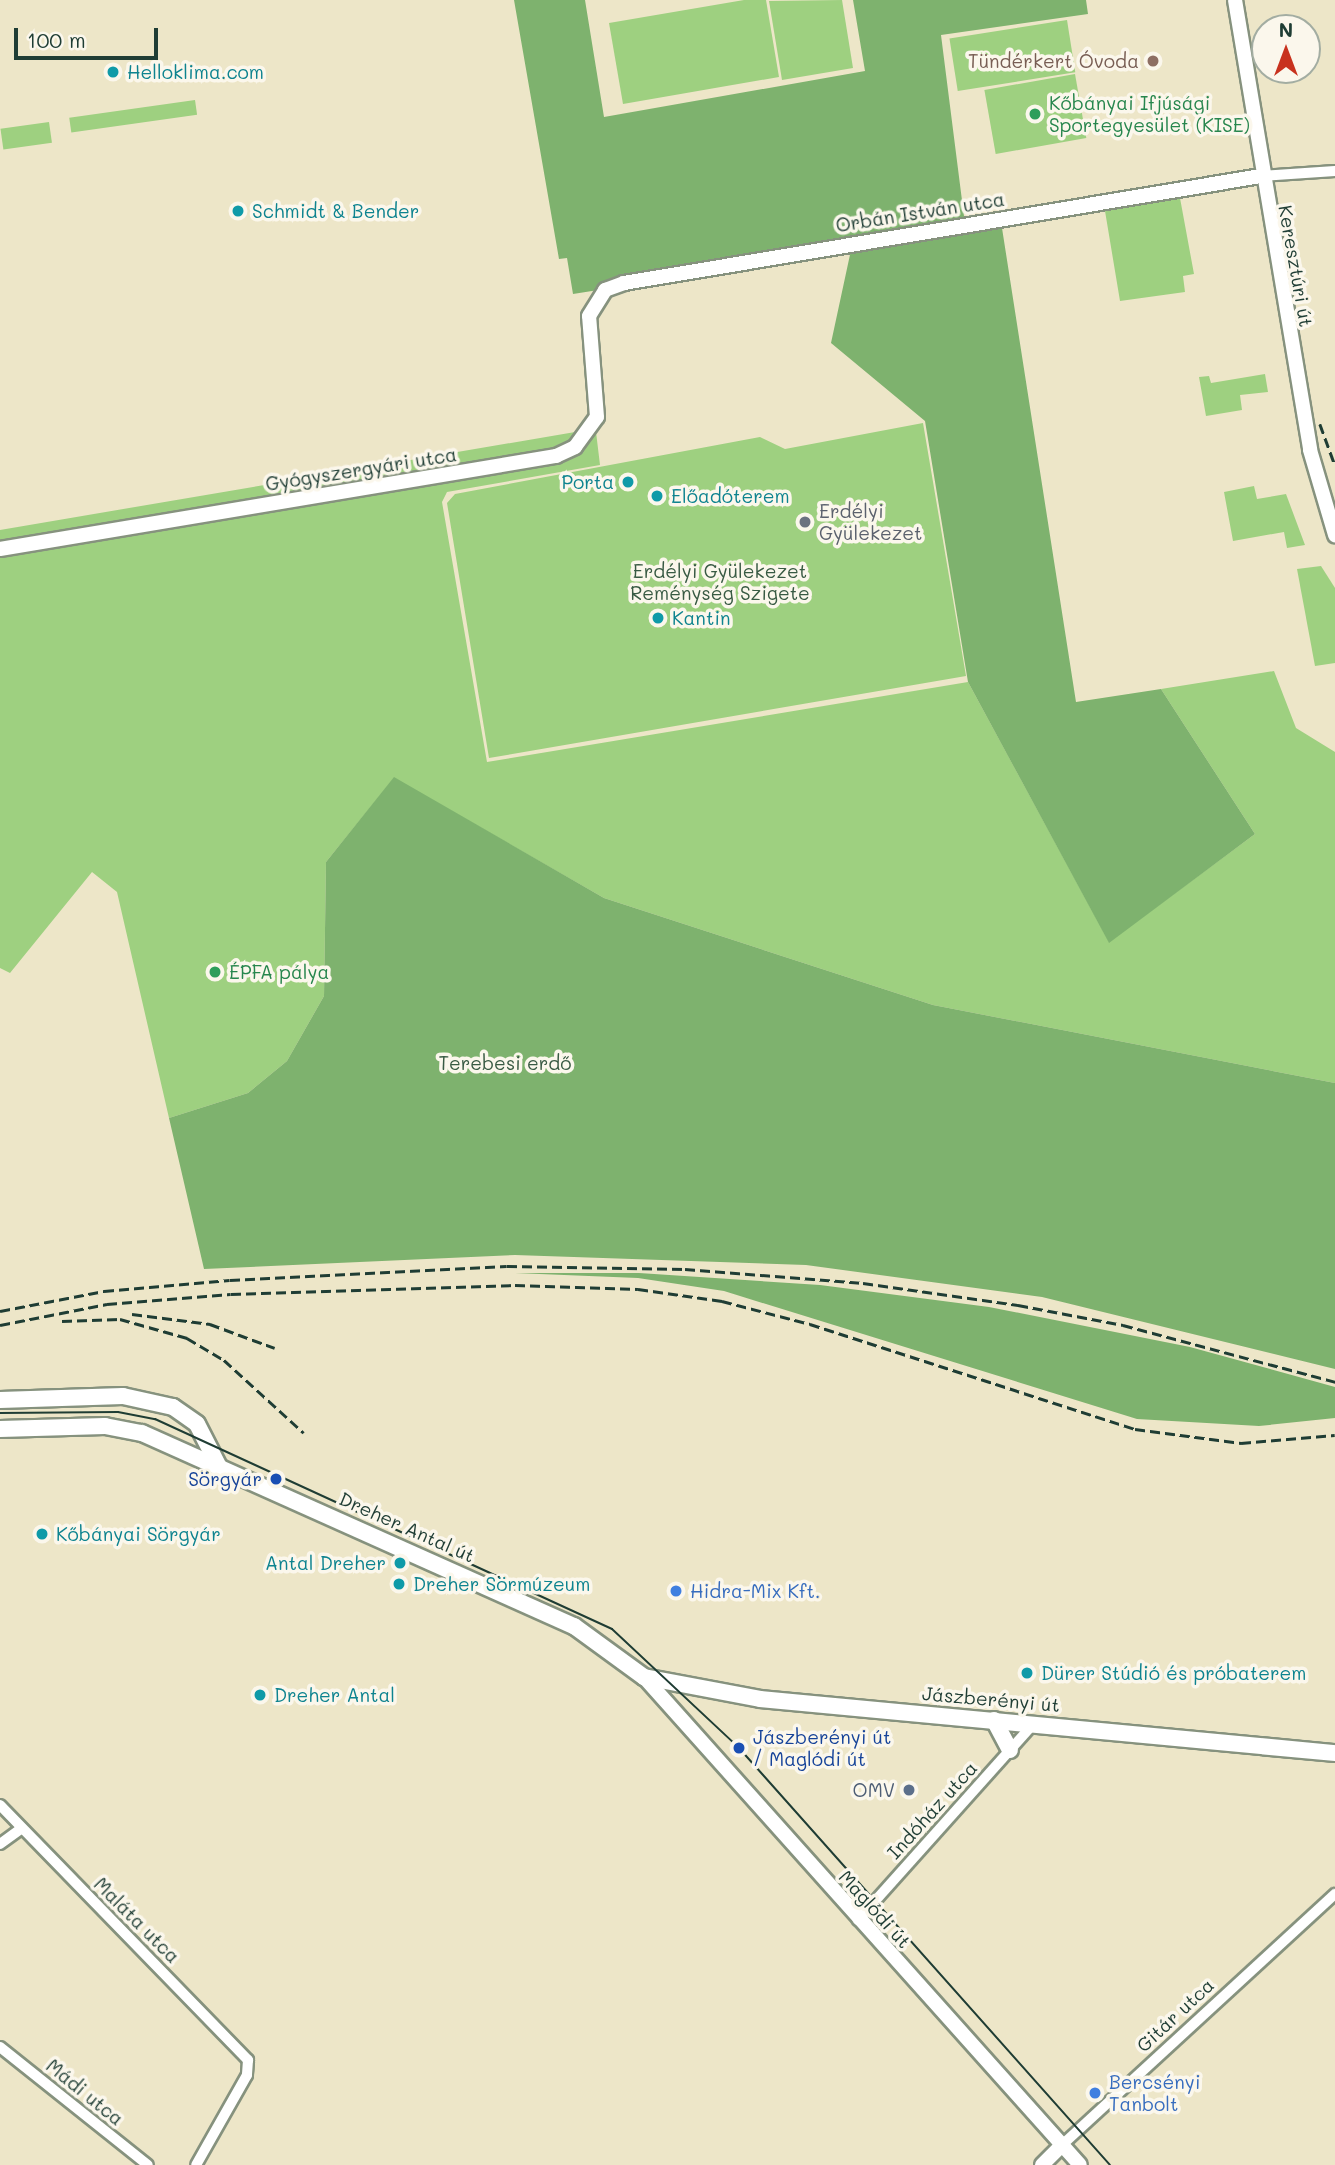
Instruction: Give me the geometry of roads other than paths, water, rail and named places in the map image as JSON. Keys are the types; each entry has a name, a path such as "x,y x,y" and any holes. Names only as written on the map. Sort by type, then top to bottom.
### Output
{"main road":[{"path":"0,1400 123,1396 173,1406 197,1423 219,1466"},
{"path":"164,1442 187,1441 197,1423"},
{"name":"Dreher Antal út","path":"0,1429 105,1426 164,1442 573,1626 644,1677"},
{"name":"Jászberényi út","path":"644,1677 760,1699 1335,1754"},
{"path":"994,1720 1010,1750"}],"street":[{"name":"Keresztúri út","path":"1235,0 1261,176 1310,450 1335,535"},
{"path":"1261,176 1335,171"},
{"name":"Orbán István utca","path":"594,303 624,283 1261,176"},
{"name":"Gyógyszergyári utca","path":"0,549 556,456 575,447 597,417 589,330 594,303"},
{"name":"Maglódi út","path":"644,1677 858,1920 1080,2165"},
{"name":"Indóház utca","path":"858,1920 1034,1724"},
{"name":"Maláta utca","path":"0,1805 248,2060 247,2075 196,2165"},
{"path":"0,1844 22,1828"},
{"name":"Gitár utca","path":"1042,2165 1335,1894"},
{"name":"Mádi utca","path":"0,2047 148,2165"}],"tram line":[{"path":"0,1413 118,1412 155,1419 612,1629 739,1748 1110,2165"}],"railway":[{"path":"1320,424 1335,465"},
{"path":"0,1311 104,1291 230,1280 507,1266 685,1269 863,1283 1018,1305 1123,1325 1335,1382"},
{"path":"0,1325 107,1304 231,1294 515,1285 638,1289 722,1301 810,1324 1135,1429 1241,1443 1335,1435"},
{"path":"132,1314 210,1324 275,1348"},
{"path":"62,1321 120,1319 187,1338 224,1360 304,1433"}],"place":[{"name":"Tündérkert Óvoda","path":"1153,61"},
{"name":"Helloklima.com","path":"113,72"},
{"name":"Kőbányai Ifjúsági Sportegyesület (KISE)","path":"1035,114"},
{"name":"Schmidt & Bender","path":"238,211"},
{"name":"Porta","path":"628,482"},
{"name":"Előadóterem","path":"657,496"},
{"name":"Erdélyi Gyülekezet","path":"805,522"},
{"name":"Kantin","path":"658,618"},
{"name":"ÉPFA pálya","path":"215,972"},
{"name":"Sörgyár","path":"276,1479"},
{"name":"Kőbányai Sörgyár","path":"42,1534"},
{"name":"Antal Dreher","path":"400,1563"},
{"name":"Dreher Sörmúzeum","path":"399,1584"},
{"name":"Hidra-Mix Kft.","path":"676,1591"},
{"name":"Dürer Stúdió és próbaterem","path":"1027,1673"},
{"name":"Dreher Antal","path":"260,1695"},
{"name":"Jászberényi út / Maglódi út","path":"739,1748"},
{"name":"OMV","path":"909,1790"},
{"name":"Bercsényi Tanbolt","path":"1095,2093"}],"park label":[{"name":"Erdélyi Gyülekezet Reménység Szigete","path":"720,582"},
{"name":"Terebesi erdő","path":"505,1063"}]}
